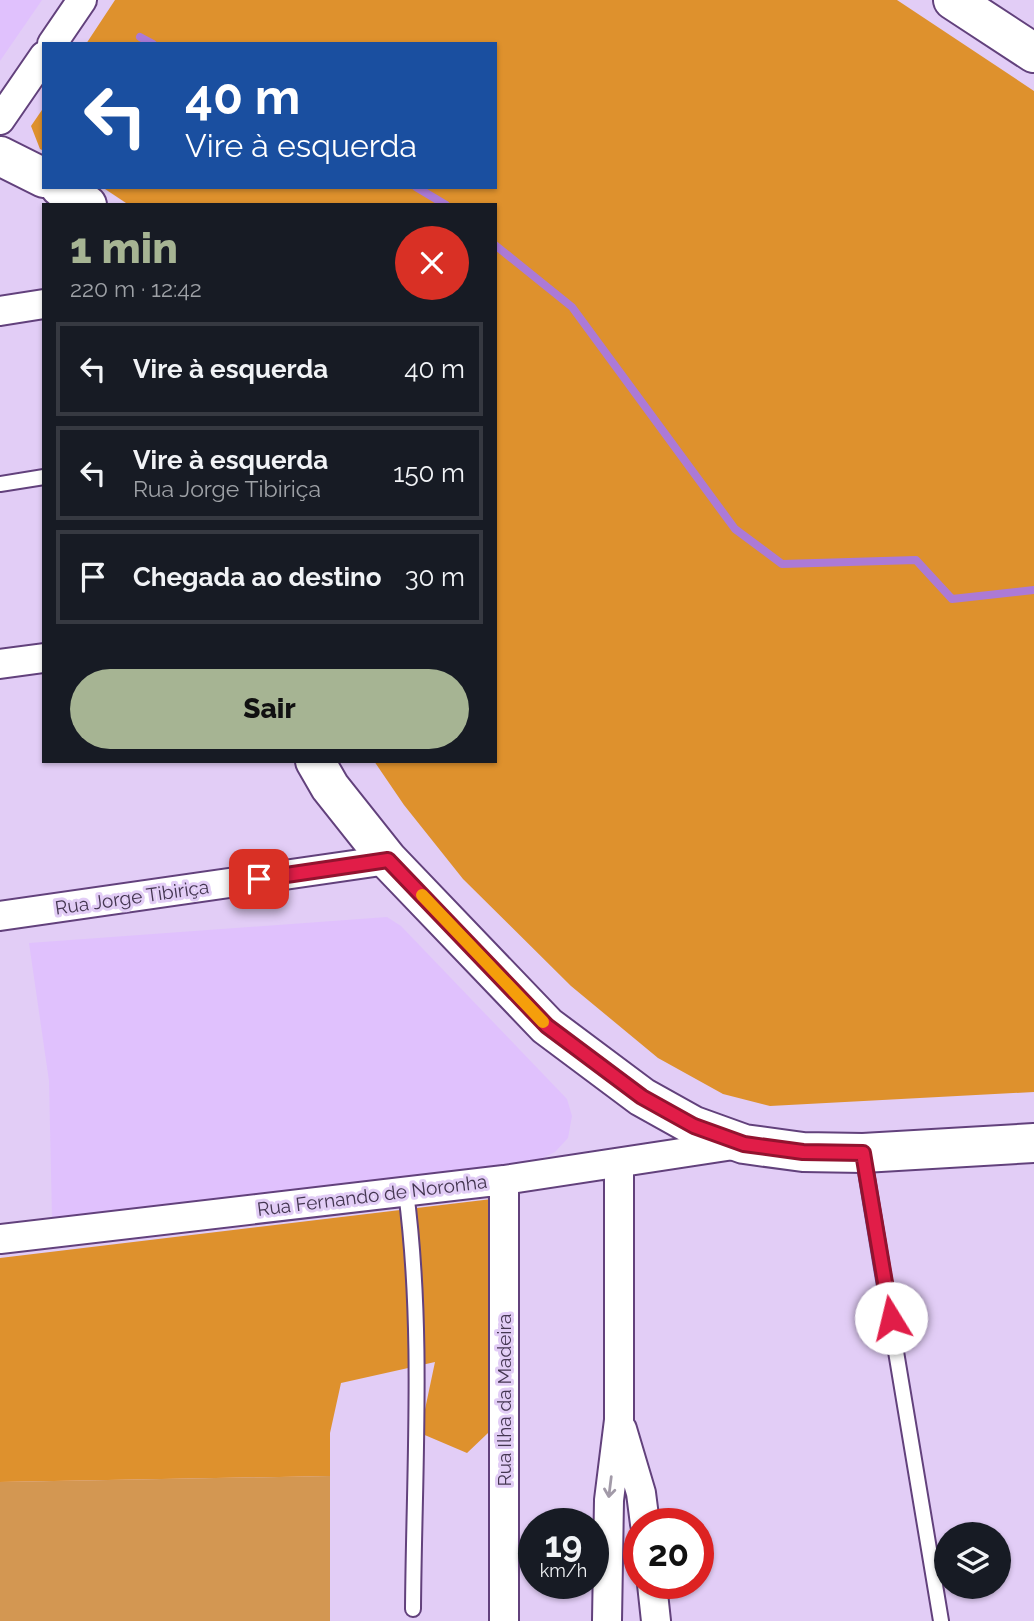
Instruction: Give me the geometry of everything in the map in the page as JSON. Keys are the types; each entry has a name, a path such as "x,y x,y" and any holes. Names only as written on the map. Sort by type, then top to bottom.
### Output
{"main road":[{"path":"953,0 1034,53"},
{"path":"0,156 42,177"},
{"path":"63,189 84,203"},
{"path":"316,763 330,787 388,860 547,1026 642,1097 694,1126 744,1144 803,1152 863,1153 1034,1143"}],"street":[{"path":"53,42 82,0"},
{"path":"0,120 42,59"},
{"path":"0,310 42,304"},
{"path":"0,664 42,658"},
{"name":"Rua Jorge Tibiriça","path":"0,916 388,860"},
{"name":"Rua Fernando de Noronha","path":"0,1239 504,1180 744,1144"},
{"path":"607,1621 609,1500 619,1420 620,1163"},
{"name":"Rua Ilha da Madeira","path":"504,1180 504,1621"},
{"path":"619,1420 643,1508"},
{"path":"654,1599 656,1621"}],"lane":[{"path":"0,484 42,477"},
{"path":"863,1153 941,1621"},
{"path":"406,1192 413,1247 415,1344 413,1609"}],"shaded area":[{"path":"0,0 42,0 0,61"},
{"path":"115,0 897,0 1034,91 1034,1092 770,1106 723,1094 658,1058 571,986 463,879 404,805 375,763 497,763 497,203 126,203 105,189 497,189 497,42 87,42"},
{"path":"42,110 42,150 40,149 31,126"},
{"path":"387,917 401,926 567,1099 572,1116 568,1138 555,1152 536,1161 52,1218 49,1081 29,943"},
{"path":"492,1199 488,1433 467,1453 420,1433 435,1362 341,1383 330,1433 330,1476 0,1482 0,1258"},
{"path":"330,1476 330,1621 0,1621 0,1482"}],"waterway":[{"path":"140,37 149,42"},
{"path":"419,189 443,203"},
{"path":"497,247 572,307 735,529 782,564 916,560 952,599 1034,590"}],"slow traffic":[{"path":"422,895 543,1022"}],"route":[{"path":"259,879 388,860 547,1026 642,1097 694,1126 744,1144 803,1152 863,1153 891,1318"}]}
